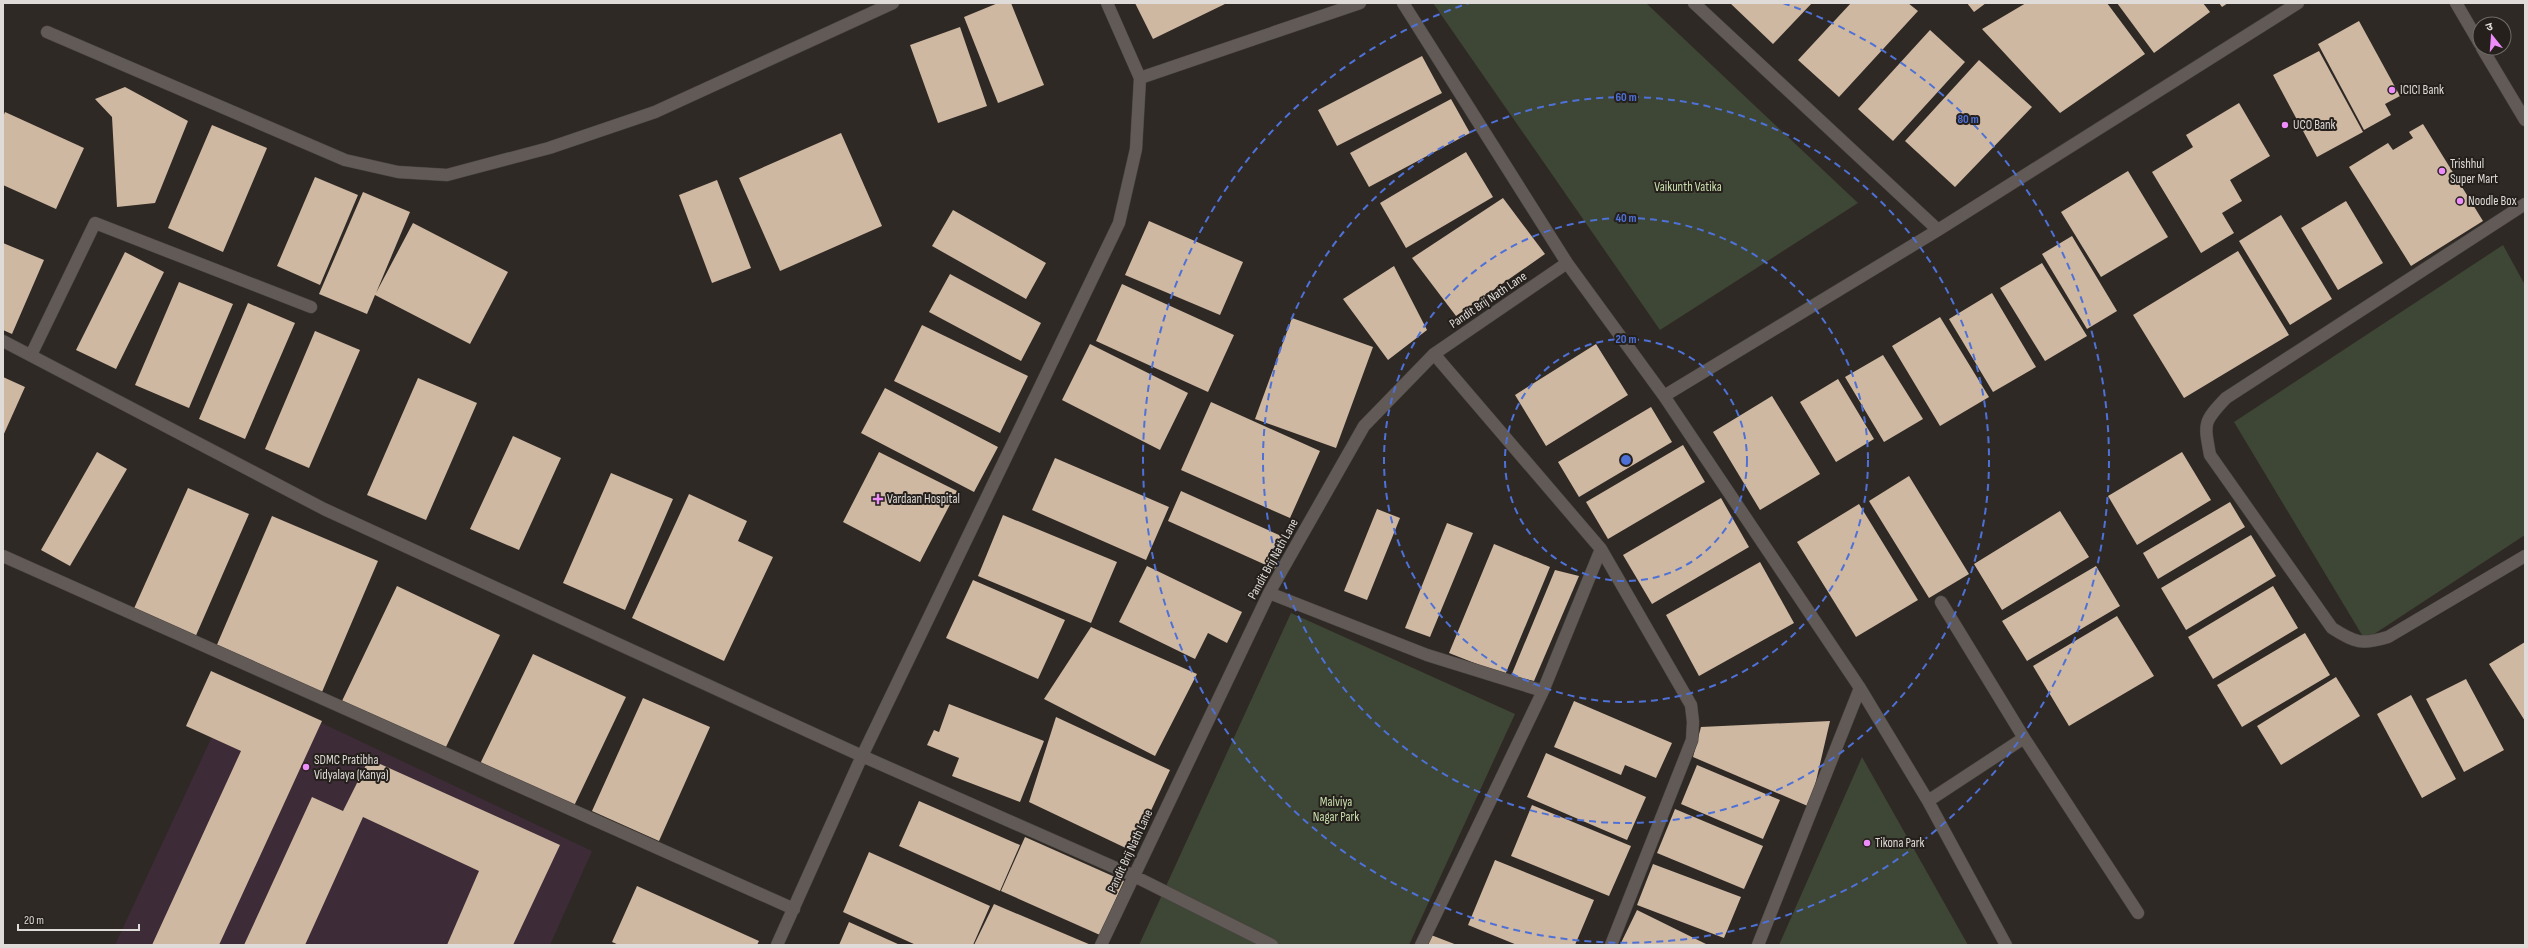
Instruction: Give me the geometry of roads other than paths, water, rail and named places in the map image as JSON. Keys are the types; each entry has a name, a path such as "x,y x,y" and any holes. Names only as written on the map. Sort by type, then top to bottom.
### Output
{"street":[{"path":"47,32 345,160 398,172 447,175 548,148 655,112 893,3"},
{"path":"777,945 862,756 1119,222 1136,149 1140,78 1107,3"},
{"path":"1140,78 1360,3"},
{"path":"1403,3 1567,263 1664,396 1860,688 1928,801 2006,945"},
{"path":"1694,3 1938,230"},
{"path":"1664,396 1938,230 2298,3"},
{"path":"2456,3 2472,30"},
{"path":"2487,56 2525,120"},
{"path":"2525,204 2226,398 2208,417 2206,433 2210,455 2332,628 2352,641 2370,643 2388,637 2525,556"},
{"path":"31,355 95,223 311,306"},
{"name":"Pandit Brij Nath Lane","path":"1101,945 1268,593 1364,426 1434,354 1567,263"},
{"path":"3,341 324,509 862,756 1134,876 1272,945"},
{"path":"1434,354 1601,549 1691,705 1693,722 1692,740 1611,945"},
{"path":"1421,945 1543,691 1601,549"},
{"path":"3,556 794,909"},
{"path":"1268,593 1427,655 1543,691"},
{"path":"1941,602 2024,738 2138,913"},
{"path":"1758,945 1860,688"},
{"path":"1928,801 2024,738"}],"place":[{"name":"ICICI Bank","path":"2392,90"},
{"name":"UCO Bank","path":"2285,125"},
{"name":"Trishhul Super Mart","path":"2442,171"},
{"name":"Noodle Box","path":"2460,201"},
{"name":"Vardaan Hospital","path":"878,499"},
{"name":"SDMC Pratibha Vidyalaya (Kanya)","path":"306,767"},
{"name":"Tikona Park","path":"1867,843"}],"park label":[{"name":"Vaikunth Vatika","path":"1688,187"},
{"name":"Malviya Nagar Park","path":"1336,810"}]}
